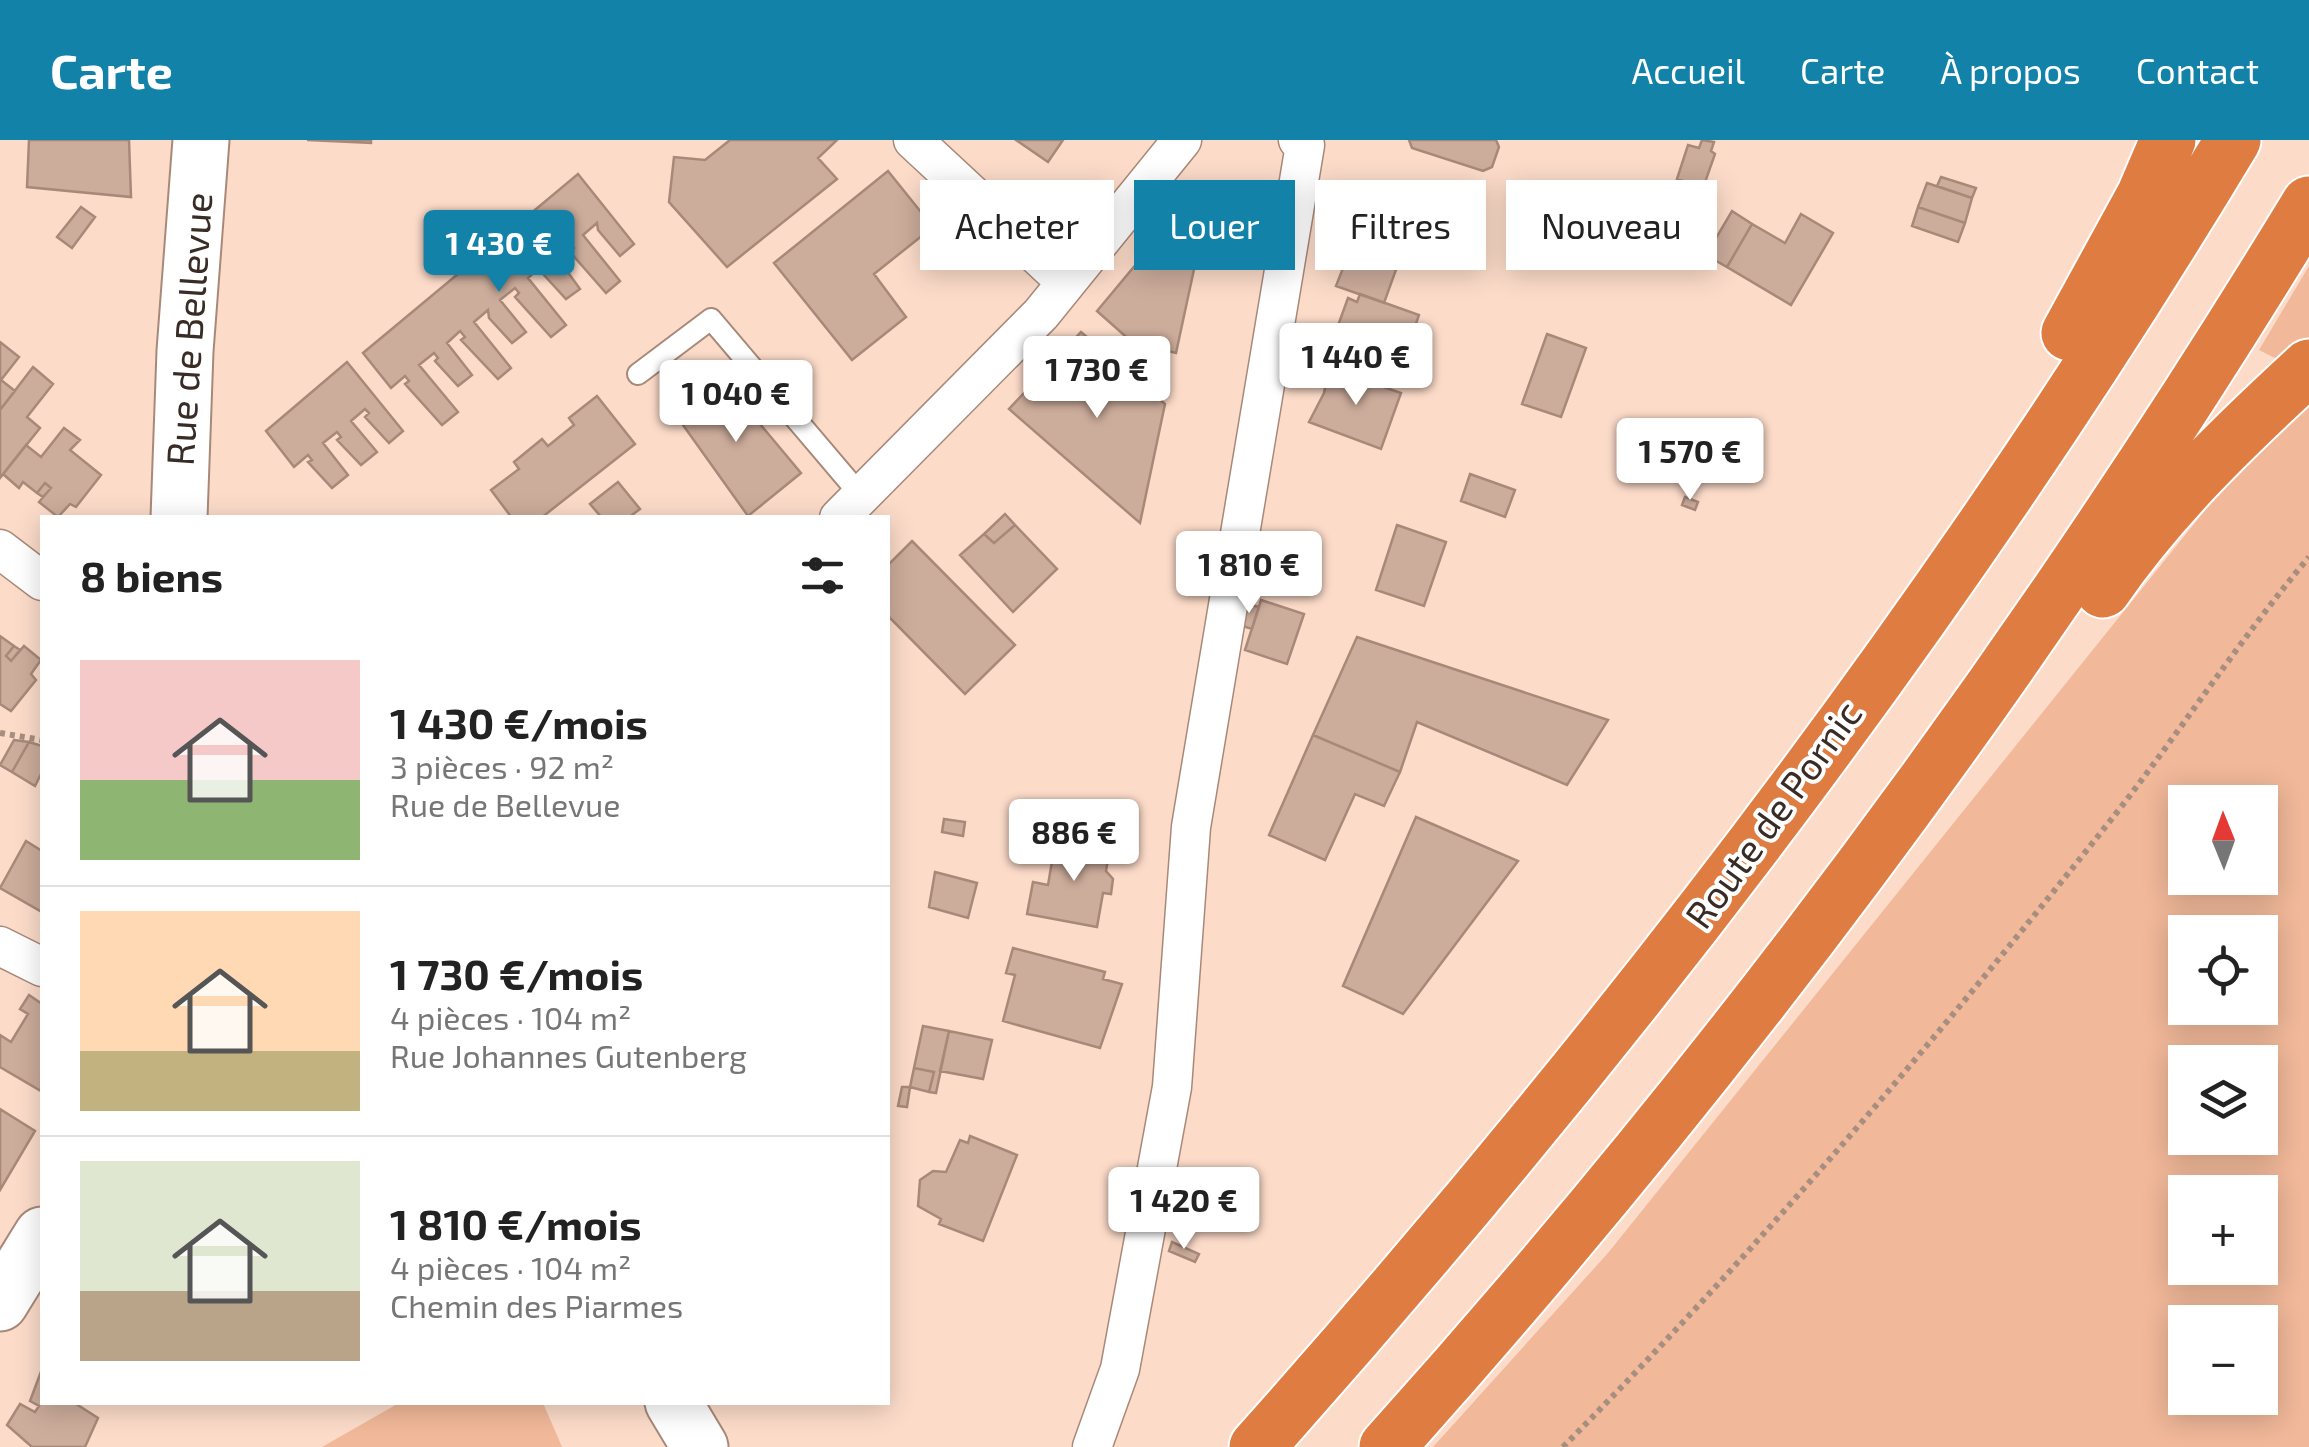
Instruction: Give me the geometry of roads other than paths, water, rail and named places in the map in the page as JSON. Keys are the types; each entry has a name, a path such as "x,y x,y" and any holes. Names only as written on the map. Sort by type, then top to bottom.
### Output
{"highway":[{"path":"1934,595 1949,518 2105,272 2168,140"},
{"name":"Route de Pornic","path":"1257,1447 1451,1226 1598,1046 1798,787 2070,396 2233,140"},
{"path":"1386,1447 1529,1285 1748,1016 2010,663 2152,452 2309,204"},
{"path":"2010,663 2070,638 2137,541 2224,446 2309,367"}],"street":[{"name":"Rue de Bellevue","path":"179,515 184,351 201,140"},
{"path":"913,140 1066,282"},
{"path":"851,508 1066,282 1182,140"},
{"path":"1092,1447 1120,1369 1172,1086 1192,827 1306,145 1298,140"},
{"path":"0,549 40,579"},
{"path":"0,946 40,966"},
{"path":"0,1303 40,1237"},
{"path":"675,1405 700,1447"}],"lane":[{"path":"638,374 711,319 851,508"}]}
